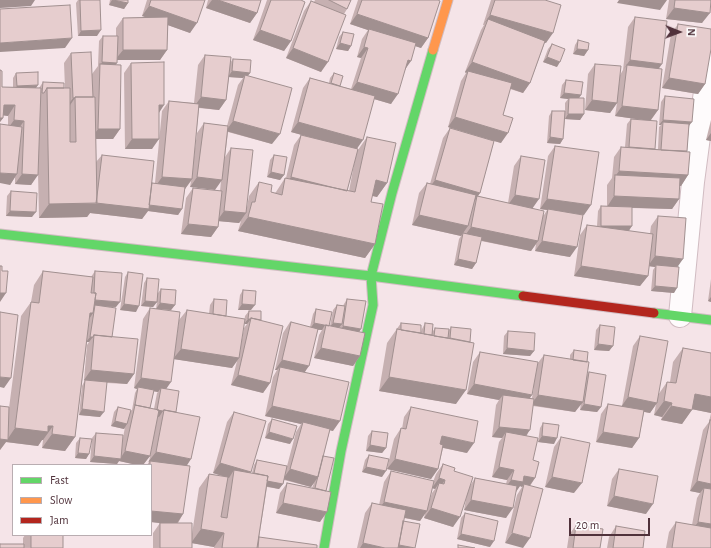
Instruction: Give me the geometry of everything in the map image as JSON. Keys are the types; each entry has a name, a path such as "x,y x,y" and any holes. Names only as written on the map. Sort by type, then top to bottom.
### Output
{"main road":[{"path":"324,548 341,451 372,305 371,276 392,193 448,0"},
{"path":"0,234 371,276 711,320"}],"street":[{"path":"680,316 693,182 711,46"}],"building":[{"path":"80,0 100,0 101,30 81,31"},
{"path":"113,0 128,0 128,3"},
{"path":"151,0 205,0 197,23 149,6"},
{"path":"218,0 261,0 257,13"},
{"path":"271,0 301,0 305,2 291,41 260,30"},
{"path":"329,0 351,0 347,9"},
{"path":"362,0 440,1 428,38 357,14"},
{"path":"495,0 545,0 561,5 553,33 490,15"},
{"path":"675,0 711,0 710,13 674,8"},
{"path":"311,1 346,15 328,62 293,48"},
{"path":"70,5 72,38 0,43 0,9"},
{"path":"168,17 167,50 123,50 123,18"},
{"path":"635,17 667,21 662,64 630,60"},
{"path":"488,19 545,41 530,83 472,62"},
{"path":"678,24 711,29 711,49 705,84 669,78"},
{"path":"369,29 416,43 411,61 408,60 398,94 357,82 368,48 364,47"},
{"path":"343,32 354,34 351,46 340,43"},
{"path":"103,36 118,36 117,63 102,62"},
{"path":"578,40 589,43 588,50 577,49"},
{"path":"552,44 565,49 560,62 547,57"},
{"path":"91,52 93,97 73,98 71,53"},
{"path":"205,55 231,57 226,100 201,97"},
{"path":"233,59 251,60 250,73 232,71"},
{"path":"164,62 164,105 159,105 159,139 132,139 131,63"},
{"path":"100,64 121,65 120,129 98,129"},
{"path":"595,64 621,66 617,103 592,100"},
{"path":"627,65 662,69 658,110 622,106"},
{"path":"0,70 2,71 2,87 41,88 38,175 22,174 24,121 14,120 15,105 4,105 3,118 0,118"},
{"path":"468,71 512,83 503,115 513,118 508,133 455,117"},
{"path":"38,72 38,85 17,86 16,73"},
{"path":"334,73 343,76 340,86 331,83"},
{"path":"245,75 292,88 280,134 233,121"},
{"path":"310,78 375,96 363,140 298,122"},
{"path":"566,80 583,82 581,95 564,93"},
{"path":"43,82 64,83 64,88 47,88 44,93 42,93"},
{"path":"47,88 70,88 70,142 76,142 75,97 95,97 97,203 49,204"},
{"path":"665,96 694,99 692,122 663,120"},
{"path":"569,98 584,98 584,114 568,114"},
{"path":"169,101 199,104 192,179 162,177"},
{"path":"552,111 565,111 563,139 550,137"},
{"path":"631,119 657,121 655,149 629,147"},
{"path":"663,122 689,124 687,151 661,150"},
{"path":"204,123 228,126 222,180 197,177"},
{"path":"0,124 22,127 17,174 0,173"},
{"path":"450,128 494,141 480,193 435,180"},
{"path":"301,135 358,149 347,191 291,177"},
{"path":"367,137 396,143 387,183 376,180 371,202 383,204 375,244 248,217 252,202 255,202 259,182 272,185 271,192 282,195 285,178 355,192"},
{"path":"555,146 599,152 591,205 547,199"},
{"path":"621,147 690,152 688,175 619,171"},
{"path":"231,148 253,150 246,213 224,211"},
{"path":"102,155 154,161 149,209 96,203"},
{"path":"274,155 287,157 284,175 271,172"},
{"path":"521,156 545,160 539,199 515,195"},
{"path":"615,175 680,178 679,199 614,196"},
{"path":"152,183 185,187 182,209 149,205"},
{"path":"427,183 476,195 468,226 419,215"},
{"path":"193,188 222,191 218,227 188,224"},
{"path":"11,191 37,193 36,212 10,211"},
{"path":"477,196 544,211 538,241 471,227"},
{"path":"601,206 632,207 632,226 601,226"},
{"path":"548,209 583,215 577,247 542,241"},
{"path":"658,216 686,218 683,259 655,256"},
{"path":"587,225 653,234 648,276 581,266"},
{"path":"463,233 482,237 476,263 458,259"},
{"path":"656,265 679,267 677,288 655,286"},
{"path":"0,266 2,266 2,271 8,271 6,293 0,293"},
{"path":"43,271 93,277 91,293 96,293 93,313 90,313 75,437 52,434 53,426 48,426 48,432 15,428 31,302 39,303"},
{"path":"95,271 122,273 120,302 95,300"},
{"path":"128,272 143,274 139,306 124,304"},
{"path":"147,278 159,279 157,302 145,301"},
{"path":"161,289 176,290 175,305 160,303"},
{"path":"243,290 256,291 255,305 242,304"},
{"path":"214,299 227,300 226,316 213,314"},
{"path":"347,299 366,301 361,329 343,326"},
{"path":"95,305 116,308 112,337 94,335 93,337 90,337"},
{"path":"337,305 345,306 342,324 333,323"},
{"path":"150,308 180,312 171,382 141,378"},
{"path":"316,309 332,312 329,326 314,323"},
{"path":"187,310 245,319 239,358 181,349"},
{"path":"249,311 261,311 261,320 251,318 248,319"},
{"path":"0,312 18,315 11,378 0,377"},
{"path":"251,318 283,326 270,383 238,375"},
{"path":"291,322 318,329 309,366 282,360"},
{"path":"401,323 421,325 421,333 401,330"},
{"path":"425,323 433,324 432,335 424,334"},
{"path":"326,325 365,333 360,356 321,348"},
{"path":"600,325 615,327 613,346 598,344"},
{"path":"451,327 471,329 470,342 450,338"},
{"path":"435,328 449,329 448,338 434,336"},
{"path":"397,329 474,343 466,390 389,377"},
{"path":"508,331 535,333 534,351 507,348"},
{"path":"94,335 138,339 134,374 91,370"},
{"path":"640,336 668,341 657,403 628,397"},
{"path":"683,348 711,353 711,397 695,394 692,410 671,406 672,403 664,401 667,382 676,383"},
{"path":"574,350 588,352 587,362 573,360"},
{"path":"480,352 538,362 532,395 474,384"},
{"path":"544,355 589,362 583,402 538,395"},
{"path":"280,367 349,382 340,421 272,406"},
{"path":"589,372 606,375 601,407 584,404"},
{"path":"85,380 107,382 104,412 82,409"},
{"path":"138,387 154,390 150,408 135,405"},
{"path":"161,388 179,391 176,412 157,410"},
{"path":"503,395 534,399 530,430 499,427"},
{"path":"608,404 644,410 639,438 603,432"},
{"path":"135,405 159,410 150,456 125,451"},
{"path":"0,406 9,407 8,440 0,439"},
{"path":"118,407 131,410 127,424 115,421"},
{"path":"411,407 478,421 474,443 442,436 440,444 443,445 438,469 395,459 401,428 406,429"},
{"path":"164,410 200,417 191,459 156,452"},
{"path":"234,412 266,421 251,472 220,463"},
{"path":"272,419 297,426 293,439 269,432"},
{"path":"711,420 711,484 697,481"},
{"path":"303,422 330,429 318,477 290,469"},
{"path":"543,423 559,425 557,438 542,436"},
{"path":"372,431 388,433 386,448 370,445"},
{"path":"506,432 538,438 533,460 539,462 535,478 524,476 523,482 511,480 514,470 499,467"},
{"path":"96,433 123,435 121,459 94,456"},
{"path":"561,437 590,443 582,483 552,477"},
{"path":"80,438 92,439 89,454 78,453"},
{"path":"369,455 389,459 386,471 366,467"},
{"path":"323,456 334,458 326,491 315,488"},
{"path":"257,460 287,466 283,484 267,481 268,476 254,473"},
{"path":"150,461 190,466 183,514 152,511 152,464 150,464"},
{"path":"443,464 455,468 454,471 473,477 460,517 431,508 439,483 444,484 445,480 439,478"},
{"path":"619,469 658,476 653,504 614,496"},
{"path":"234,470 268,476 257,548 222,548 224,533 201,529 209,474 228,477 221,517 227,518"},
{"path":"391,471 434,481 427,511 384,502"},
{"path":"475,478 517,486 513,508 471,500"},
{"path":"287,483 331,492 327,512 283,503"},
{"path":"524,484 543,489 530,538 512,533"},
{"path":"704,488 711,489 711,524 698,522"},
{"path":"372,503 406,510 398,548 385,548 363,543"},
{"path":"465,513 498,521 494,541 461,534"},
{"path":"403,521 420,524 415,548 399,545"},
{"path":"676,522 711,528 711,548 672,548"},
{"path":"160,523 192,523 192,548 160,548"},
{"path":"576,525 603,529 600,548 573,548"},
{"path":"616,526 645,531 643,548 613,548"},
{"path":"31,536 63,536 63,548 31,548"},
{"path":"259,537 317,545 317,548 258,548"},
{"path":"0,544 24,544 24,548 0,548"},
{"path":"458,545 475,548 458,548"}],"traffic: fast":[{"path":"324,548 341,451 373,305 371,276 392,193 433,50"},
{"path":"0,234 371,276 523,296"},
{"path":"654,313 711,320"}],"traffic: slow":[{"path":"433,50 448,0"}],"traffic: jam":[{"path":"523,296 654,313"}]}
